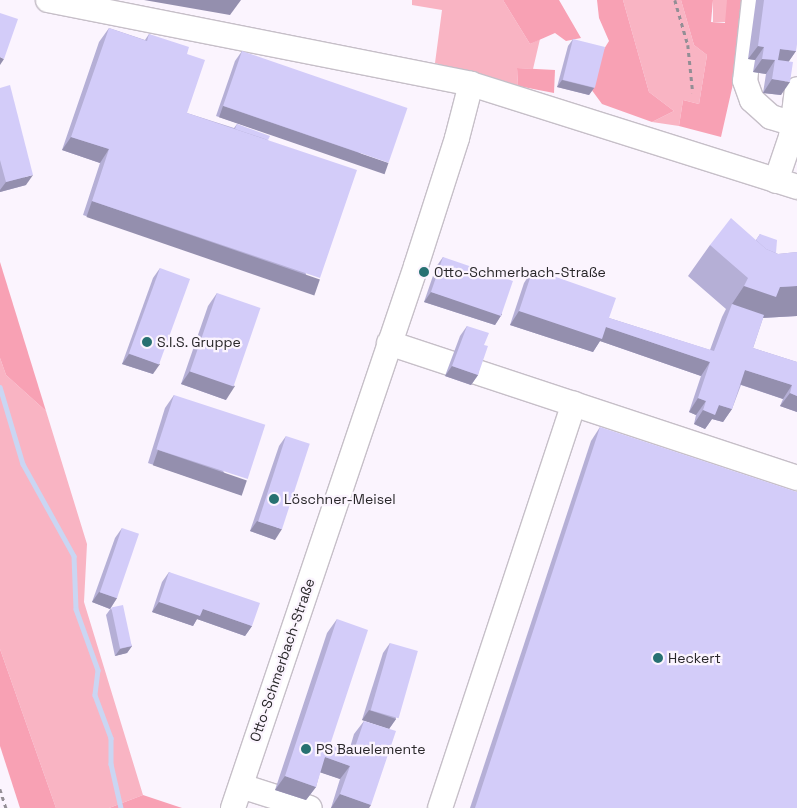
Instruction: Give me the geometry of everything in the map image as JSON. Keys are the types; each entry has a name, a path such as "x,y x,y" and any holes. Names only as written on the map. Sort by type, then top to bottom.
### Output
{"street":[{"path":"48,0 471,84 786,184 795,125 797,89"},
{"path":"754,0 745,81 752,100 771,117 795,125"},
{"name":"Otto-Schmerbach-Straße","path":"233,808 390,343 457,138 471,84"},
{"path":"390,343 797,478"},
{"path":"440,808 574,404"},
{"path":"240,786 310,808"}],"path":[{"path":"675,0 688,45 692,93"},
{"path":"0,789 6,808"}],"shaded area":[{"path":"412,0 503,0 530,44 540,39 533,69 517,68 518,86 435,63 442,10 412,5"},
{"path":"503,0 559,0 581,38 566,41 555,33 530,44"},
{"path":"597,0 623,0 649,92 674,111 652,122 602,104 591,89 599,57 609,41 599,18"},
{"path":"623,0 681,0 694,45 707,55 699,104 683,100 679,126 652,122 674,111 649,92"},
{"path":"681,0 713,0 711,22 725,23 727,0 752,0 721,137 679,126 683,100 699,104 707,55 694,45"},
{"path":"713,0 727,0 727,22 713,22"},
{"path":"517,68 555,70 554,93 518,86"},
{"path":"0,262 46,411 6,375 0,358"},
{"path":"0,358 6,375 46,411 87,544 84,602 143,795 109,808 56,808 0,649"},
{"path":"0,649 56,808 20,808 0,746"},
{"path":"143,795 182,808 109,808"}],"building":[{"path":"764,0 797,0 796,51 780,49 778,60 793,62 790,82 772,79 775,60 762,59 764,47 758,46"},
{"path":"0,13 18,19 4,59 0,57"},
{"path":"109,28 147,41 149,34 189,47 187,54 205,60 187,113 357,170 320,278 92,201 109,149 71,137"},
{"path":"573,39 605,47 595,88 563,80"},
{"path":"242,51 407,108 389,163 223,106"},
{"path":"10,85 33,175 6,182 0,160 0,88"},
{"path":"237,124 270,136 268,140 235,129"},
{"path":"731,218 766,249 778,254 797,252 797,286 780,287 776,297 744,286 748,278 710,245"},
{"path":"760,234 777,240 776,253 766,249 756,240"},
{"path":"443,257 513,281 501,316 431,292"},
{"path":"160,268 190,279 159,364 129,354"},
{"path":"533,269 616,298 609,318 714,351 732,304 764,315 753,348 797,362 797,396 790,393 792,385 745,370 732,409 719,405 715,415 703,410 706,401 698,398 710,362 606,327 602,339 519,311"},
{"path":"217,293 260,308 233,386 190,371"},
{"path":"467,326 489,333 484,345 488,346 478,375 452,366"},
{"path":"174,395 265,425 248,479 156,449"},
{"name":"Heckert","path":"600,427 797,492 797,808 475,808"},
{"path":"286,436 310,444 282,529 258,522"},
{"path":"122,528 139,534 117,598 100,592"},
{"path":"169,572 260,603 252,626 203,609 200,616 159,602"},
{"path":"123,605 132,646 120,649 111,607"},
{"path":"337,619 368,630 330,745 353,753 364,721 396,731 371,805 340,794 350,766 325,757 316,787 285,776"},
{"path":"390,643 418,651 399,718 371,710"}],"waterway":[{"path":"0,387 23,464 74,556 76,609 98,670 95,695 111,738 111,764 121,808"}],"place":[{"name":"Otto-Schmerbach-Straße","path":"424,272"},
{"name":"S.I.S. Gruppe","path":"147,342"},
{"name":"Löschner-Meisel","path":"274,499"},
{"name":"Heckert","path":"658,658"},
{"name":"PS Bauelemente","path":"306,749"}]}
